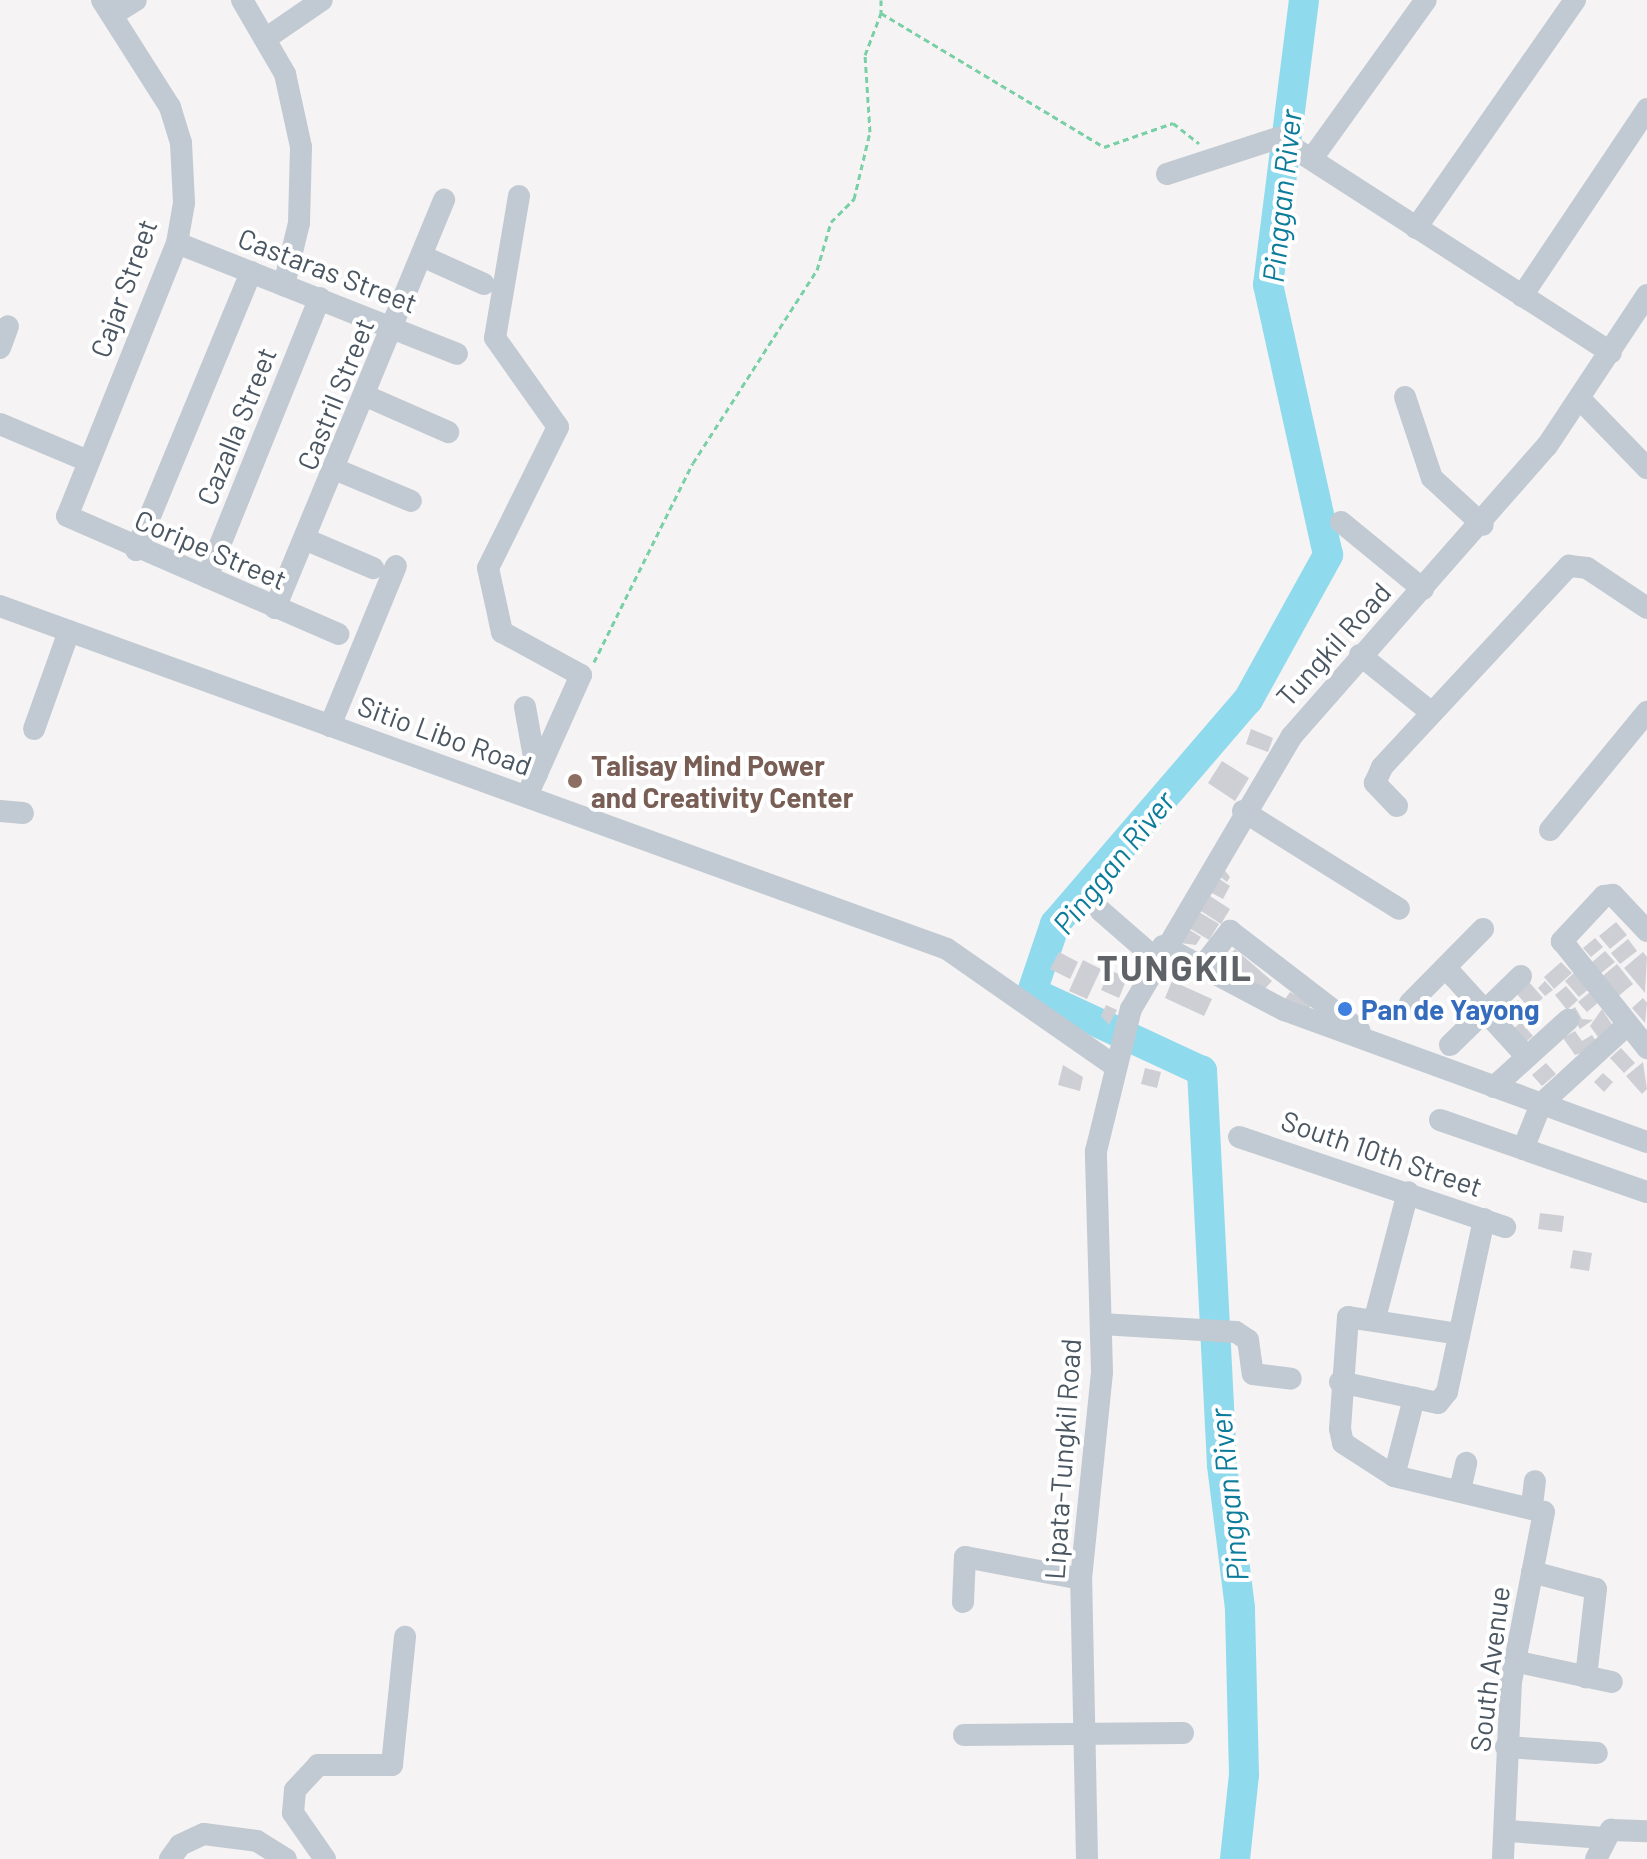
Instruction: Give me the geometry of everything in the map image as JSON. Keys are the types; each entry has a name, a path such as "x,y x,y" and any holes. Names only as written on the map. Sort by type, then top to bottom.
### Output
{"street":[{"path":"107,7 136,0"},
{"path":"242,0 268,37 285,74 301,147 299,223 284,285"},
{"path":"268,37 322,0"},
{"path":"1307,152 1426,0"},
{"path":"1416,228 1575,0"},
{"name":"Cajar Street","path":"67,513 177,243 181,143 170,107 107,7"},
{"path":"1522,296 1647,109"},
{"path":"1167,174 1214,155 1278,138 1307,152 1416,228 1611,353"},
{"path":"519,196 495,338 558,427 488,568 502,632 578,669 580,680 527,796"},
{"name":"Castril Street","path":"275,608 337,470 444,200"},
{"name":"Castaras Street","path":"177,243 457,354"},
{"path":"422,256 484,284"},
{"path":"136,550 251,272"},
{"name":"Tungkil Road","path":"1116,1060 1131,1009 1159,953 1291,737 1360,655 1483,525 1581,400 1647,295"},
{"name":"Cazalla Street","path":"207,577 320,298"},
{"path":"0,348 8,326"},
{"path":"366,396 448,432"},
{"path":"1405,397 1432,478 1483,525"},
{"path":"1581,400 1647,468"},
{"path":"0,424 88,461"},
{"path":"337,470 411,501"},
{"name":"Coripe Street","path":"67,513 70,522 339,634"},
{"path":"1341,522 1423,589"},
{"path":"307,540 384,567 330,726"},
{"path":"1397,806 1375,783 1377,776 1569,566 1587,568 1647,608"},
{"name":"Sitio Libo Road","path":"0,606 947,949 1056,1032 1116,1060"},
{"path":"34,729 69,631"},
{"path":"1360,655 1432,713"},
{"path":"525,707 537,774"},
{"path":"1550,830 1647,712"},
{"path":"1243,811 1399,909"},
{"path":"1647,930 1613,895 1591,902 1562,941 1625,1027 1647,1048"},
{"path":"1101,911 1159,953 1202,967 1284,1010 1647,1142"},
{"path":"1410,1003 1483,929"},
{"path":"1202,967 1230,931 1378,1045"},
{"path":"1446,968 1488,1010 1526,1056"},
{"path":"1450,1045 1521,976"},
{"path":"1494,1087 1568,1020"},
{"path":"1523,1149 1541,1104 1625,1027"},
{"name":"Lipata-Tungkil Road","path":"1087,1859 1088,1734 1081,1579 1101,1324 1096,1151 1116,1060"},
{"path":"1440,1120 1647,1192"},
{"name":"South 10th Street","path":"1239,1137 1495,1223 1459,1334"},
{"path":"1375,1318 1408,1192"},
{"path":"1340,1382 1438,1403 1459,1334 1375,1318 1348,1317 1340,1382 1343,1443 1394,1476 1532,1505 1535,1481"},
{"path":"1101,1324 1227,1331 1248,1340 1253,1374 1291,1379"},
{"path":"1394,1476 1414,1398"},
{"path":"1460,1490 1466,1463"},
{"name":"South Avenue","path":"1503,1859 1509,1831 1506,1747 1514,1661 1544,1519 1532,1505"},
{"path":"963,1602 965,1557 1081,1579"},
{"path":"1532,1572 1596,1589 1586,1677"},
{"path":"317,1856 293,1813 295,1790 318,1765 392,1765 405,1637"},
{"path":"1514,1661 1612,1682"},
{"path":"964,1735 1183,1733"},
{"path":"1506,1747 1597,1753"},
{"path":"1509,1831 1600,1849 1619,1827 1647,1831"},
{"path":"170,1859 180,1845 204,1834 257,1841 286,1859"}],"path":[{"path":"580,680 693,463 817,270 831,222 854,199 870,132 865,55 881,13 881,0"},
{"path":"881,13 1104,147 1173,123 1214,155"}],"building":[{"path":"1251,729 1273,738 1268,752 1246,744"},
{"path":"1222,761 1249,778 1235,801 1208,783"},
{"path":"1223,868 1230,877 1227,882 1219,876"},
{"path":"1218,878 1230,886 1223,899 1210,892"},
{"path":"1210,896 1230,909 1221,924 1201,911"},
{"path":"1199,912 1219,924 1209,940 1189,928"},
{"path":"1616,922 1627,935 1610,949 1599,936"},
{"path":"1188,929 1201,937 1196,945 1180,943"},
{"path":"1595,938 1603,947 1591,957 1583,948"},
{"path":"1628,939 1637,951 1620,964 1611,953"},
{"path":"1235,949 1272,981 1261,993 1224,961"},
{"path":"1605,951 1615,962 1600,974 1591,963"},
{"path":"1059,952 1078,962 1070,979 1050,969"},
{"path":"1643,952 1647,957 1645,993 1624,968"},
{"path":"1083,960 1101,969 1087,999 1069,991"},
{"path":"1561,962 1572,973 1554,989 1544,977"},
{"path":"1617,964 1633,984 1616,998 1600,978"},
{"path":"1110,970 1127,978 1119,998 1101,990"},
{"path":"1575,972 1589,989 1579,997 1565,981"},
{"path":"1172,981 1212,999 1204,1016 1165,998"},
{"path":"1545,981 1553,990 1545,996 1538,988"},
{"path":"1529,982 1543,998 1530,1009 1516,993"},
{"path":"1566,986 1578,1000 1567,1010 1555,995"},
{"path":"1290,992 1312,1004 1306,1012 1283,1002"},
{"path":"1590,992 1599,1002 1587,1012 1578,1002"},
{"path":"1643,998 1647,1003 1645,1023 1632,1008"},
{"path":"1518,1000 1528,1011 1515,1022 1506,1011"},
{"path":"1106,1005 1117,1010 1109,1025 1101,1016"},
{"path":"1575,1007 1582,1019 1593,1020 1580,1029 1569,1011"},
{"path":"1602,1009 1613,1026 1598,1037 1590,1026"},
{"path":"1521,1022 1533,1036 1521,1046 1509,1033"},
{"path":"1575,1031 1582,1041 1592,1035 1600,1047 1575,1055 1563,1038"},
{"path":"1621,1048 1635,1063 1624,1073 1610,1058"},
{"path":"1643,1062 1647,1089 1642,1094 1626,1076"},
{"path":"1546,1063 1556,1074 1542,1086 1532,1075"},
{"path":"1063,1065 1083,1077 1080,1091 1058,1085"},
{"path":"1145,1068 1161,1072 1157,1088 1141,1084"},
{"path":"1603,1073 1613,1082 1604,1092 1594,1082"},
{"path":"1540,1213 1564,1216 1562,1232 1538,1229"},
{"path":"1573,1250 1592,1253 1589,1271 1570,1268"}],"waterway":[{"name":"Pinggan River","path":"1235,1859 1244,1775 1240,1608 1222,1465 1202,1071 1032,992 1055,924 1248,700 1328,555 1268,285 1304,0"}],"place":[{"name":"Talisay Mind Power and Creativity Center","path":"575,781"},
{"name":"Pan de Yayong","path":"1345,1009"}],"district":[{"name":"TUNGKIL","path":"1175,967"}]}
